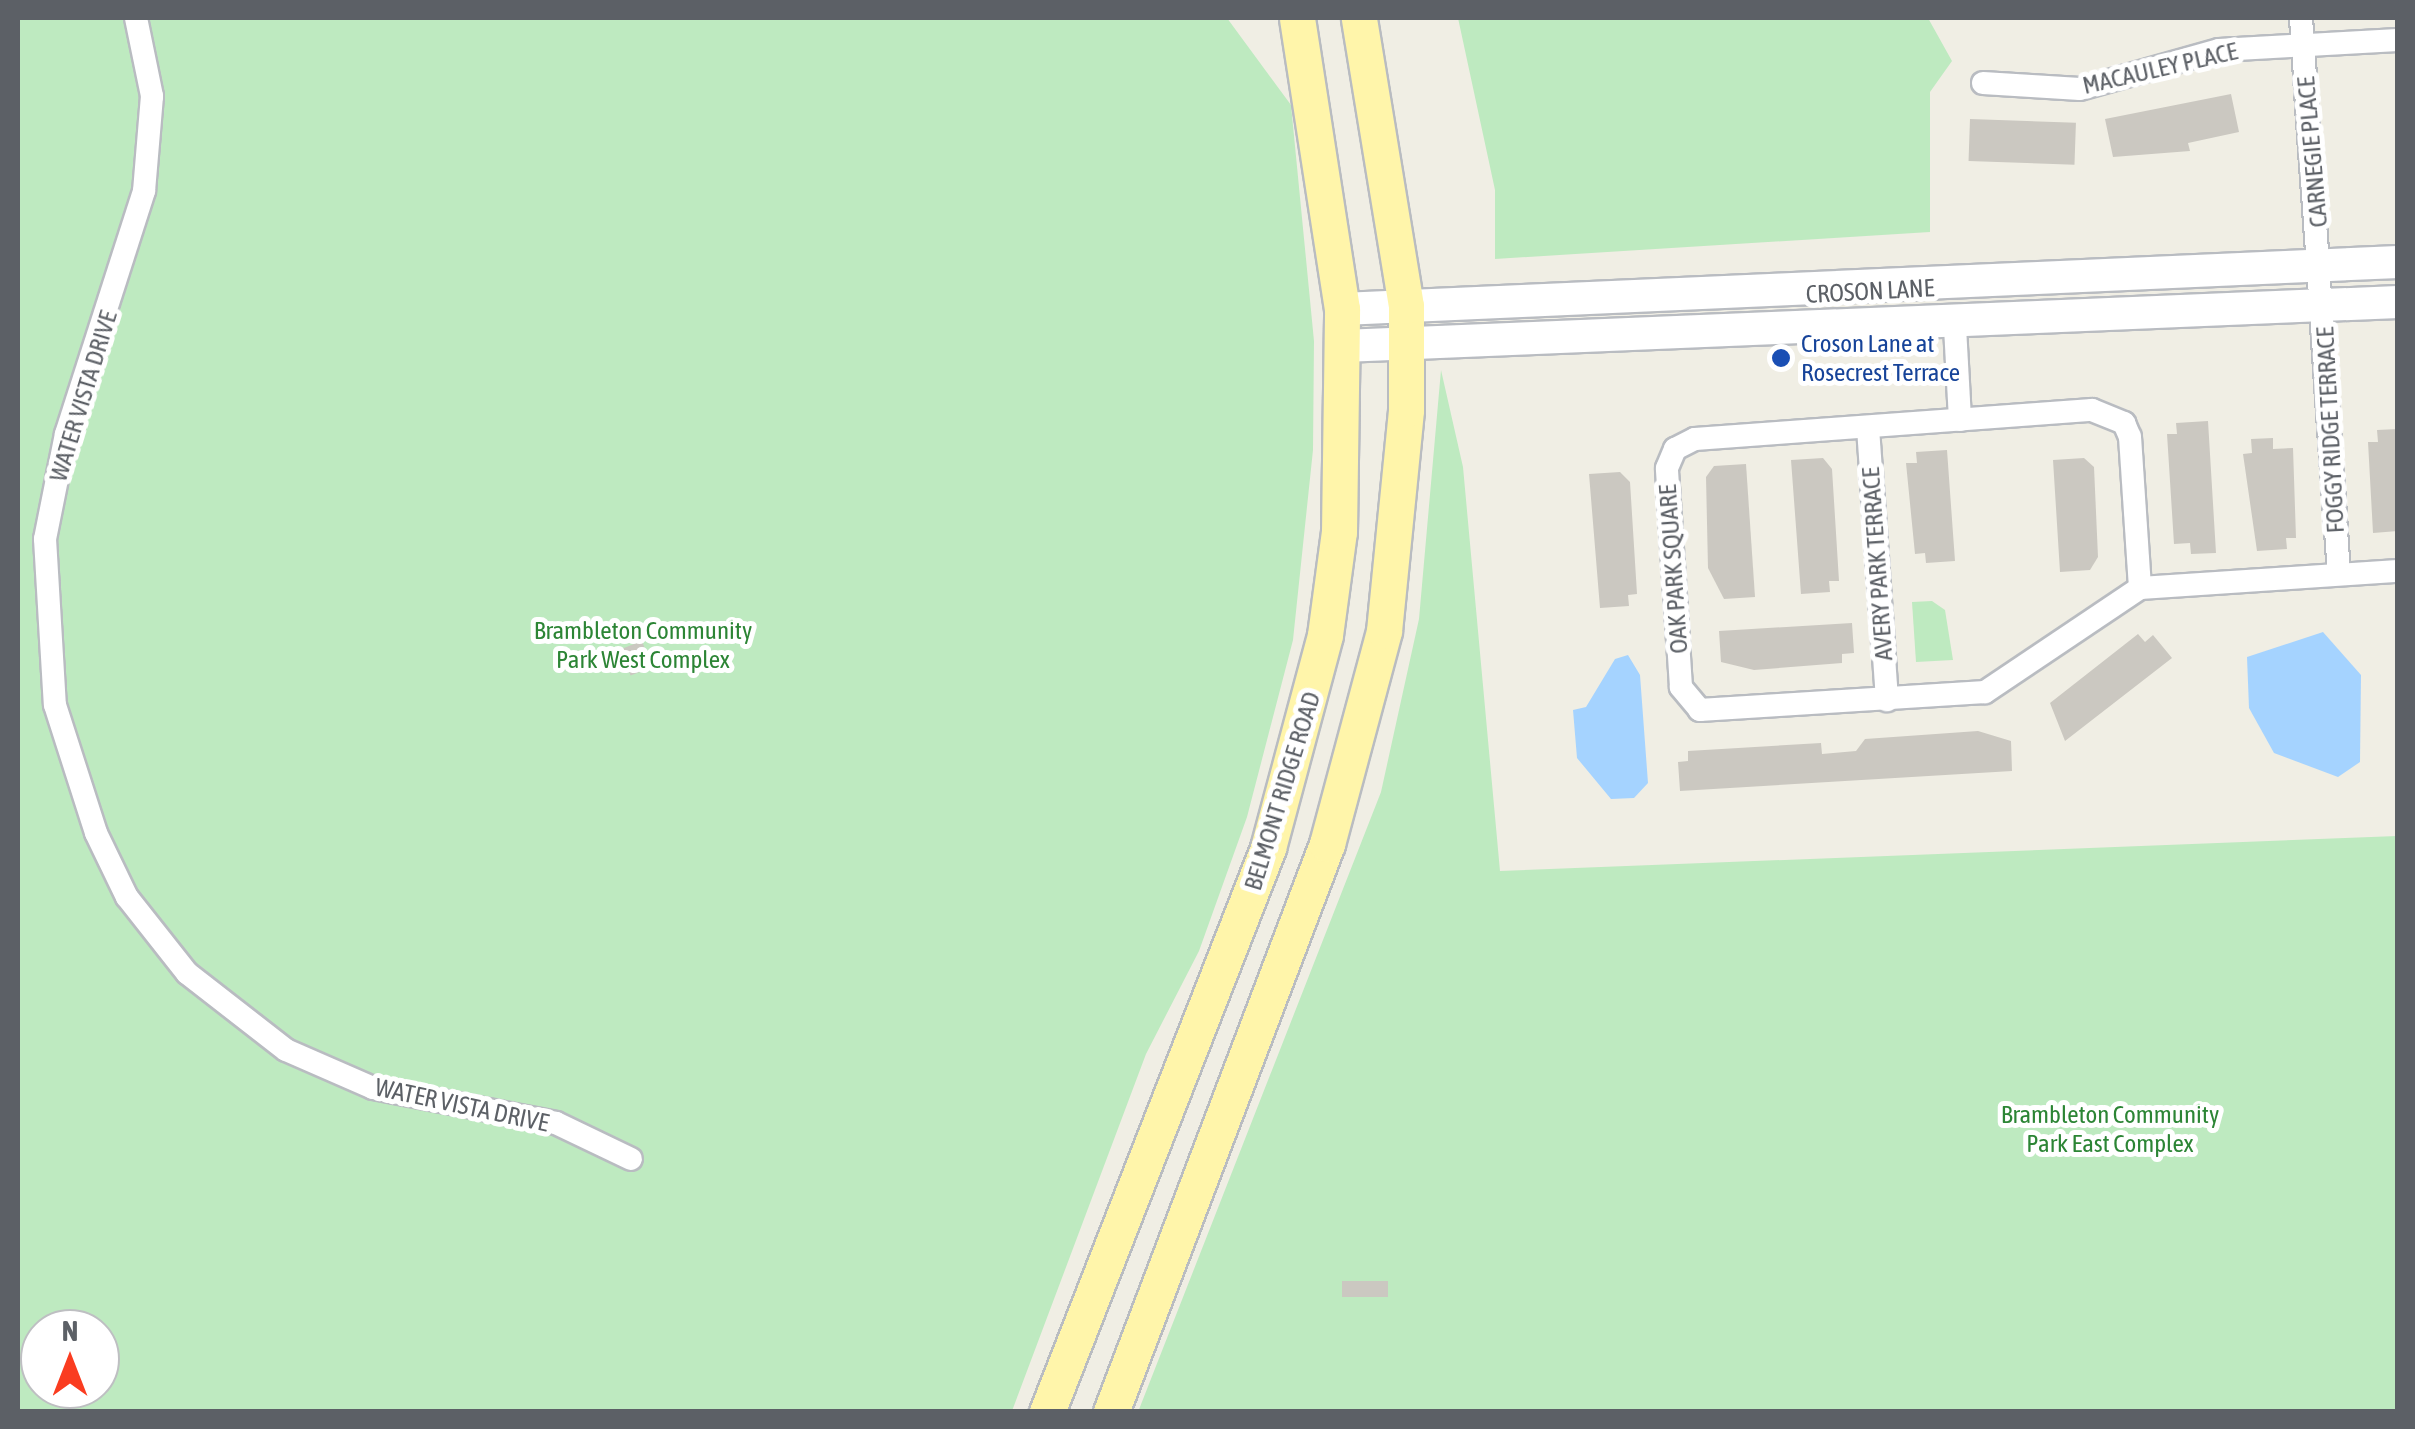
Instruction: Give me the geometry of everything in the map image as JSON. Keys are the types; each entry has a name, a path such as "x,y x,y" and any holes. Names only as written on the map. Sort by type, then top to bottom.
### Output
{"main road":[{"name":"BELMONT RIDGE ROAD","path":"1047,1412 1219,981 1307,724 1339,532 1343,346 1342,309 1296,18"},
{"path":"1111,1412 1326,844 1367,707 1392,582 1406,306 1359,18"},
{"name":"CROSON LANE","path":"1343,346 1407,341 1955,327 2322,286 2398,262"},
{"name":"CROSON LANE","path":"1342,309 2322,286 2398,302"}],"street":[{"name":"WATER VISTA DRIVE","path":"136,18 152,96 144,191 66,434 45,539 54,705 96,833 128,897 187,973 286,1050 372,1088 556,1123 631,1159"},
{"name":"CARNEGIE PLACE","path":"2301,18 2322,286"},
{"name":"MACAULEY PLACE","path":"1982,83 2080,88 2219,50 2398,40"},
{"name":"FOGGY RIDGE TERRACE","path":"2322,286 2339,574"},
{"path":"1955,327 1960,420"},
{"name":"OAK PARK SQUARE","path":"2092,410 2124,422 2140,588 2005,685 1886,700 1711,712 1681,687 1667,468 1675,449 1695,439 1960,420 2092,410"},
{"name":"AVERY PARK TERRACE","path":"1868,428 1886,700"},
{"path":"2140,588 2398,571"}],"green space":[{"name":"Brambleton Community Park West Complex","path":"18,18 1227,18 1291,105 1314,341 1313,450 1293,640 1247,817 1199,951 1146,1054 1012,1411 18,1411"},
{"path":"1458,18 1928,18 1952,61 1930,92 1930,232 1495,259 1495,190"},
{"name":"Brambleton Community Park East Complex","path":"1441,370 1463,467 1500,871 2397,836 2397,1411 1138,1412 1381,792 1419,619"},
{"path":"1932,601 1945,610 1953,660 1916,662 1912,602"}],"water":[{"path":"2323,632 2361,675 2360,762 2338,777 2274,753 2249,708 2247,657"},
{"path":"1628,655 1640,675 1648,783 1634,798 1611,799 1577,758 1573,710 1586,707 1615,659"}],"building":[{"path":"2231,94 2239,132 2188,143 2190,151 2113,157 2105,119"},
{"path":"1970,119 2076,123 2074,165 1969,161"},
{"path":"2208,421 2216,553 2191,554 2190,543 2174,544 2167,434 2177,434 2176,423"},
{"path":"2398,429 2398,531 2373,533 2368,442 2378,442 2377,430"},
{"path":"2273,438 2273,449 2293,448 2296,538 2286,538 2287,549 2257,551 2243,454 2252,453 2251,439"},
{"path":"1947,450 1955,561 1926,563 1925,553 1915,554 1906,463 1917,463 1916,452"},
{"path":"1823,458 1832,469 1839,581 1829,581 1830,592 1801,594 1791,460"},
{"path":"2084,458 2094,467 2098,557 2090,570 2060,572 2053,460"},
{"path":"1746,464 1755,597 1724,599 1708,568 1706,477 1714,466"},
{"path":"1620,472 1630,482 1637,594 1628,595 1629,606 1600,608 1589,474"},
{"path":"1852,623 1854,653 1842,654 1842,663 1754,670 1721,662 1719,631"},
{"path":"2138,634 2145,642 2153,635 2172,658 2065,741 2050,703"},
{"path":"642,641 652,667 631,675 621,649"},
{"path":"1978,731 2011,741 2012,771 1680,791 1678,762 1688,761 1688,751 1821,743 1822,754 1856,751 1865,739"},
{"path":"1342,1281 1388,1281 1388,1297 1342,1297"}],"place":[{"name":"Croson Lane at Rosecrest Terrace","path":"1781,358"}]}
